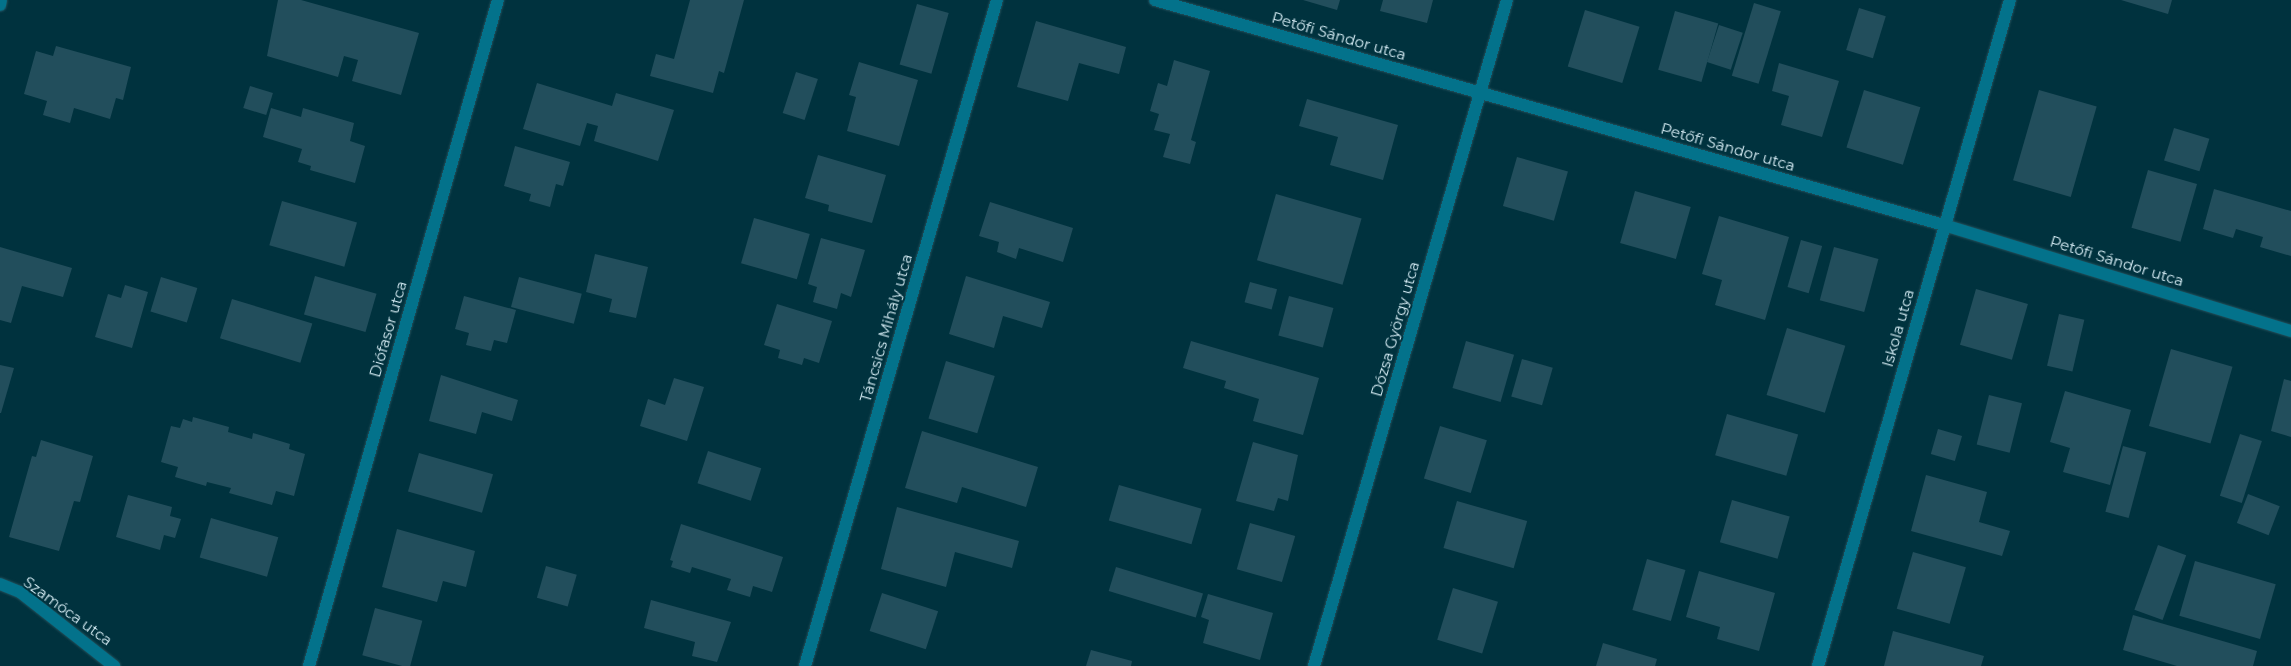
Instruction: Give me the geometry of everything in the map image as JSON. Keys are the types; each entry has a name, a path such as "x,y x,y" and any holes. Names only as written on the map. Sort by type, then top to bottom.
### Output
{"street":[{"path":"0,5 1,0"},
{"name":"Diófasor utca","path":"309,666 498,0"},
{"name":"Táncsics Mihály utca","path":"805,666 997,0"},
{"name":"Petőfi Sándor utca","path":"1155,0 1944,225 2291,331"},
{"name":"Dózsa György utca","path":"1314,666 1507,0"},
{"name":"Iskola utca","path":"1818,666 2010,0"},
{"name":"Szamóca utca","path":"0,584 20,592 114,666"}],"building":[{"path":"278,0 301,0 419,33 401,95 352,81 358,60 344,56 338,77 267,56"},
{"path":"690,0 744,0 724,73 719,71 713,93 650,76 656,54 674,59"},
{"path":"1303,0 1340,0 1337,10"},
{"path":"1383,0 1433,0 1427,23 1380,11"},
{"path":"2121,0 2172,0 2168,14"},
{"path":"1754,3 1781,11 1759,84 1732,76"},
{"path":"917,4 949,13 931,74 900,65"},
{"path":"1859,8 1886,16 1873,58 1846,50"},
{"path":"1585,10 1640,27 1622,83 1568,66"},
{"path":"1675,11 1718,23 1701,82 1658,70"},
{"path":"1036,21 1126,47 1119,74 1079,63 1068,101 1017,87"},
{"path":"1719,25 1743,33 1731,70 1707,62"},
{"path":"56,46 131,67 123,100 116,98 110,119 74,108 70,123 43,115 47,101 24,94 36,51 53,56"},
{"path":"1174,60 1210,71 1191,140 1196,142 1190,164 1163,157 1170,134 1154,130 1159,114 1150,111 1158,83 1167,86"},
{"path":"859,62 918,80 899,146 847,131 856,97 849,95"},
{"path":"1779,63 1839,81 1822,137 1781,125 1789,96 1772,91"},
{"path":"796,72 818,79 805,120 783,113"},
{"path":"537,83 612,106 616,93 674,110 658,161 594,141 598,126 587,123 580,146 523,129"},
{"path":"250,86 273,93 266,115 243,108"},
{"path":"1864,90 1920,107 1903,165 1846,147"},
{"path":"2039,90 2097,107 2071,197 2013,180"},
{"path":"1307,99 1398,125 1383,180 1330,165 1338,137 1299,126"},
{"path":"271,108 301,117 303,108 354,123 350,141 365,146 355,183 310,170 311,166 298,162 302,149 263,137"},
{"path":"2174,128 2209,139 2199,171 2164,161"},
{"path":"515,146 570,162 563,186 556,184 550,207 529,201 531,194 504,186"},
{"path":"818,155 886,175 872,223 828,211 829,205 805,198"},
{"path":"1517,157 1568,172 1554,221 1503,206"},
{"path":"2148,170 2197,184 2180,242 2131,228"},
{"path":"2214,189 2291,211 2291,256 2260,247 2263,237 2236,229 2233,238 2203,229"},
{"path":"1635,191 1691,207 1676,259 1620,243"},
{"path":"1276,194 1362,219 1343,285 1257,260"},
{"path":"282,201 357,222 344,267 269,245"},
{"path":"990,202 1073,228 1063,262 1019,248 1016,259 997,252 999,242 979,236"},
{"path":"1719,216 1789,237 1765,320 1715,305 1722,280 1702,274"},
{"path":"754,218 810,234 797,279 741,263"},
{"path":"821,238 865,250 851,297 841,293 837,309 813,302 817,287 808,284"},
{"path":"1801,240 1822,246 1809,293 1787,287"},
{"path":"0,247 72,268 63,297 22,286 11,323 0,320"},
{"path":"1834,247 1878,259 1864,312 1820,300"},
{"path":"595,254 648,267 636,318 609,312 612,299 586,292"},
{"path":"315,276 377,294 365,332 304,314"},
{"path":"966,276 1050,302 1042,328 1003,316 994,348 949,334"},
{"path":"161,277 197,288 187,323 150,311"},
{"path":"519,277 582,294 574,324 511,307"},
{"path":"1250,282 1277,289 1272,310 1245,302"},
{"path":"125,285 148,292 132,348 95,337 108,294 121,298"},
{"path":"1976,289 2028,304 2012,360 1960,345"},
{"path":"464,296 516,310 507,343 494,340 491,351 466,345 469,333 455,329"},
{"path":"1289,296 1333,308 1323,348 1278,336"},
{"path":"232,299 312,324 300,363 220,338"},
{"path":"777,304 832,321 819,363 804,358 802,365 778,358 780,350 764,345"},
{"path":"2059,314 2084,320 2072,371 2047,366"},
{"path":"1787,328 1845,346 1825,413 1767,395"},
{"path":"1191,341 1319,378 1303,435 1253,421 1259,399 1224,388 1226,381 1183,368"},
{"path":"1466,341 1514,355 1501,402 1452,388"},
{"path":"2171,349 2233,367 2210,444 2149,426"},
{"path":"1522,359 1553,368 1542,405 1511,396"},
{"path":"946,361 995,376 977,433 928,418"},
{"path":"0,365 14,368 1,413 0,413"},
{"path":"441,375 518,400 512,421 482,412 476,434 429,421"},
{"path":"674,378 704,387 687,441 640,426 648,399 665,405"},
{"path":"2284,379 2291,381 2291,437 2271,431"},
{"path":"2065,391 2131,410 2110,485 2063,472 2070,448 2050,442"},
{"path":"1989,395 2022,403 2010,453 1977,444"},
{"path":"1727,414 1798,434 1786,476 1715,455"},
{"path":"193,417 229,427 228,432 252,439 253,433 290,444 289,449 305,454 294,496 276,491 272,505 229,493 231,488 207,482 206,486 175,477 178,467 161,462 171,426 180,428 183,419 192,422"},
{"path":"1440,426 1487,440 1471,493 1424,479"},
{"path":"1938,429 1962,436 1955,461 1931,454"},
{"path":"922,431 1038,467 1026,507 962,487 957,503 905,488"},
{"path":"2240,434 2262,441 2242,503 2220,496"},
{"path":"41,440 93,456 80,502 74,501 59,551 9,537 32,456 36,457"},
{"path":"1253,442 1298,455 1288,501 1278,498 1274,511 1236,501"},
{"path":"2123,446 2146,452 2129,518 2105,512"},
{"path":"708,451 761,468 751,501 697,483"},
{"path":"419,453 493,474 482,513 408,491"},
{"path":"1926,475 1987,492 1979,522 2010,531 2002,556 1911,531"},
{"path":"1119,485 1202,509 1191,544 1109,521"},
{"path":"2248,494 2280,506 2269,535 2237,523"},
{"path":"128,495 172,507 170,516 181,519 175,538 164,535 160,550 116,537"},
{"path":"1732,500 1790,517 1778,559 1720,542"},
{"path":"1457,501 1527,521 1514,568 1443,548"},
{"path":"897,507 1019,541 1012,568 955,552 946,587 881,569"},
{"path":"211,518 278,537 267,577 200,557"},
{"path":"1250,523 1295,536 1282,582 1237,569"},
{"path":"681,524 783,557 772,592 753,586 750,597 727,590 731,579 692,567 690,573 671,567 673,561 670,560"},
{"path":"397,529 475,551 466,587 443,581 437,602 382,587"},
{"path":"2158,545 2186,555 2163,620 2134,610"},
{"path":"1913,552 1966,567 1950,624 1897,609"},
{"path":"1647,559 1685,570 1671,621 1632,610"},
{"path":"2195,561 2276,584 2260,639 2179,616"},
{"path":"546,566 577,575 568,607 537,598"},
{"path":"1116,567 1203,594 1196,618 1109,591"},
{"path":"1699,571 1775,593 1759,651 1717,639 1720,627 1686,617"},
{"path":"1453,588 1498,602 1482,653 1437,640"},
{"path":"882,593 938,611 926,649 870,631"},
{"path":"1208,594 1273,613 1260,660 1203,643 1209,620 1201,617"},
{"path":"651,600 731,622 717,662 692,656 695,642 644,628"},
{"path":"375,608 422,621 410,666 402,666 362,655"},
{"path":"2133,615 2257,651 2253,666 2177,666 2123,650"},
{"path":"1893,631 1984,656 1981,666 1884,666"},
{"path":"1603,643 1657,659 1655,666 1596,666"},
{"path":"1091,650 1132,661 1131,666 1086,666"}]}
